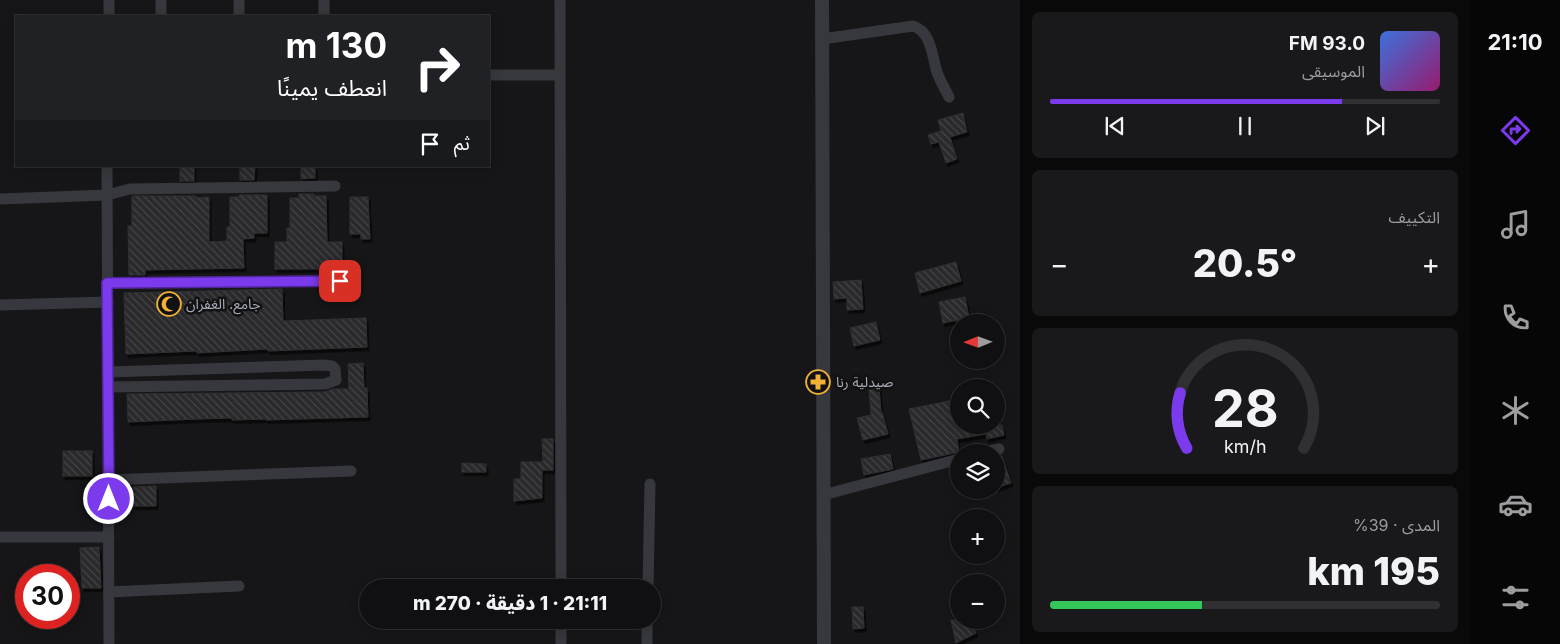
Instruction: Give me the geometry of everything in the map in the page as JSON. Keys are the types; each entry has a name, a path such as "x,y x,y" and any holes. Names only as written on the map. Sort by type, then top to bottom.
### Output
{"street":[{"path":"109,0 109,15"},
{"path":"161,0 161,15"},
{"path":"239,0 239,15"},
{"path":"324,0 324,15"},
{"path":"560,0 561,579"},
{"path":"822,0 824,644"},
{"path":"822,39 913,26 918,28 928,40 937,72 948,97"},
{"path":"490,76 560,75"},
{"path":"107,167 109,644"},
{"path":"0,199 107,195 130,190 336,186"},
{"path":"107,283 340,281"},
{"path":"0,305 108,302"},
{"path":"108,388 325,384 336,380 336,369 332,366 323,365 109,372"},
{"path":"823,495 950,461"},
{"path":"109,480 351,471"},
{"path":"648,579 650,484"},
{"path":"0,537 109,537"},
{"path":"109,592 240,586"},
{"path":"561,629 562,644"},
{"path":"647,644 648,629"}],"building":[{"path":"963,113 967,132 950,137 957,159 946,163 939,142 931,144 928,135 941,131 938,120"},
{"path":"180,167 194,167 194,181 180,181"},
{"path":"240,167 255,167 254,180 240,180"},
{"path":"301,167 315,167 315,178 301,179"},
{"path":"299,194 326,196 327,242 342,242 342,269 275,269 275,242 287,242 287,228 290,228 290,198 299,198"},
{"path":"239,195 267,195 267,233 254,233 254,238 243,239 244,268 145,270 145,275 129,275 128,226 132,226 132,196 209,197 209,242 227,241 227,227 230,227 230,197 240,197"},
{"path":"350,197 368,197 370,239 361,239 361,234 350,234"},
{"path":"956,262 961,281 920,293 915,273"},
{"path":"861,280 863,309 847,310 847,298 834,299 833,282"},
{"path":"282,289 283,321 366,318 367,347 126,354 124,293"},
{"path":"965,297 968,314 950,314 950,322 943,323 939,302"},
{"path":"876,322 880,340 854,346 850,328"},
{"path":"363,363 364,388 367,388 368,417 266,420 232,420 232,418 128,422 127,394 325,392 333,389 349,389 348,364"},
{"path":"879,388 881,412 888,434 863,440 857,418 871,415 869,389"},
{"path":"950,401 950,434 986,434 957,439 958,444 950,444 950,454 921,460 909,409"},
{"path":"986,434 1004,434 1004,435 987,439"},
{"path":"542,439 553,439 553,470 542,470 542,498 514,501 514,479 521,479 521,462 543,462"},
{"path":"63,451 92,451 92,476 63,476"},
{"path":"890,454 893,469 864,475 861,459"},
{"path":"462,463 486,464 486,472 462,472"},
{"path":"1005,465 1011,483 1005,485"},
{"path":"156,486 156,506 133,506 133,487"},
{"path":"99,547 101,588 82,588 80,548"},
{"path":"852,607 863,607 864,628 853,629"},
{"path":"953,629 974,629 976,633 956,643"}],"place":[{"name":"جامع. الغفران","path":"169,304"},
{"name":"صيدلية رنا","path":"818,382"}],"route":[{"path":"109,499 107,283 340,281"}]}
